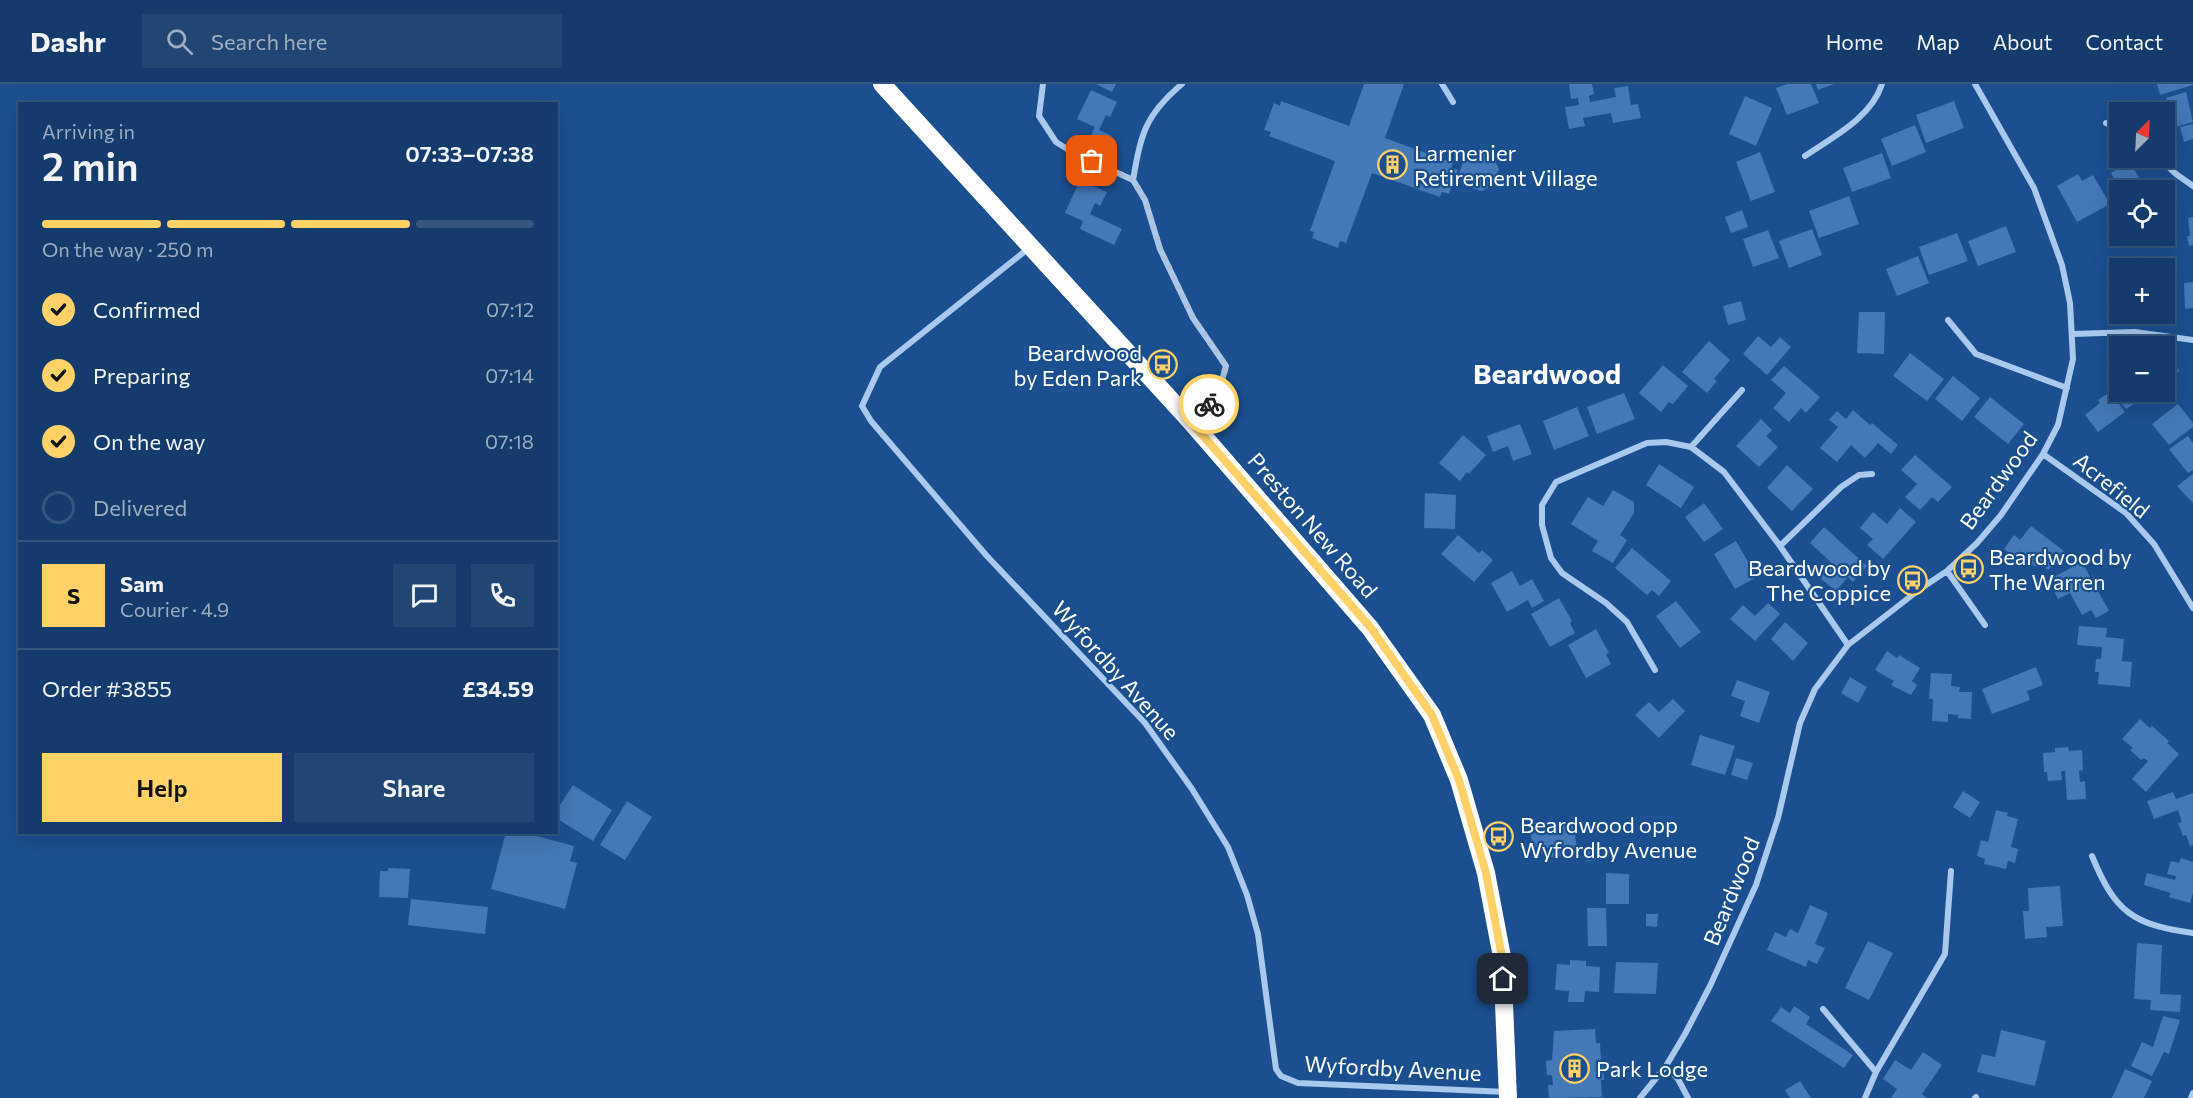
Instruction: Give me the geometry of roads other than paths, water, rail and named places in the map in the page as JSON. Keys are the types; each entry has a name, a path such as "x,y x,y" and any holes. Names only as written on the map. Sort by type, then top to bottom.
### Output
{"highway":[{"name":"Preston New Road","path":"882,84 1192,423 1371,628 1432,715 1459,780 1486,873 1502,957 1508,1095"}],"street":[{"path":"1043,84 1039,116 1056,142 1072,152 1133,180 1145,200 1160,249 1193,318 1226,366 1218,395 1192,423"},
{"path":"1133,180 1139,147 1149,118 1167,96 1182,84"},
{"path":"1442,84 1453,102"},
{"path":"1805,156 1862,116 1878,96 1882,84"},
{"name":"Beardwood","path":"1640,1098 1666,1066 1710,986 1756,885 1778,818 1800,723 1815,689 1848,645 1947,571 1977,543 2001,515 2043,454 2058,425 2073,359 2070,303 2062,265 2034,188 1975,84"},
{"path":"2170,168 2193,186"},
{"name":"Wyfordby Avenue","path":"1030,247 880,368 862,406 871,421 986,555 1145,723 1216,827 1228,847 1258,934 1276,1069 1281,1076 1298,1083 1508,1095"},
{"path":"1948,320 1976,354 2067,388"},
{"path":"2073,334 2135,332 2193,340"},
{"path":"1691,447 1742,390"},
{"path":"1655,670 1627,622 1606,603 1562,573 1551,558 1542,525 1542,505 1556,483 1647,443 1666,442 1691,447 1724,472 1780,546 1848,645"},
{"name":"Acrefield","path":"2043,454 2126,513 2154,544 2193,608"},
{"path":"1780,546 1841,487 1859,475 1872,474"},
{"path":"1947,571 1985,625"},
{"path":"2092,856 2102,880 2118,905 2139,920 2162,929 2193,933"},
{"path":"1865,1098 1876,1072 1945,954 1951,871"},
{"path":"1823,1010 1876,1072"},
{"path":"1666,1066 1678,1079 1688,1098"},
{"path":"2191,1098 2193,1093"}],"place":[{"name":"Larmenier Retirement Village","path":"1393,165"},
{"name":"Beardwood by Eden Park","path":"1163,365"},
{"name":"Beardwood by The Warren","path":"1968,569"},
{"name":"Beardwood by The Coppice","path":"1912,580"},
{"name":"Beardwood opp Wyfordby Avenue","path":"1499,837"},
{"name":"Park Lodge","path":"1575,1068"}],"district":[{"name":"Beardwood","path":"1547,373"}]}
